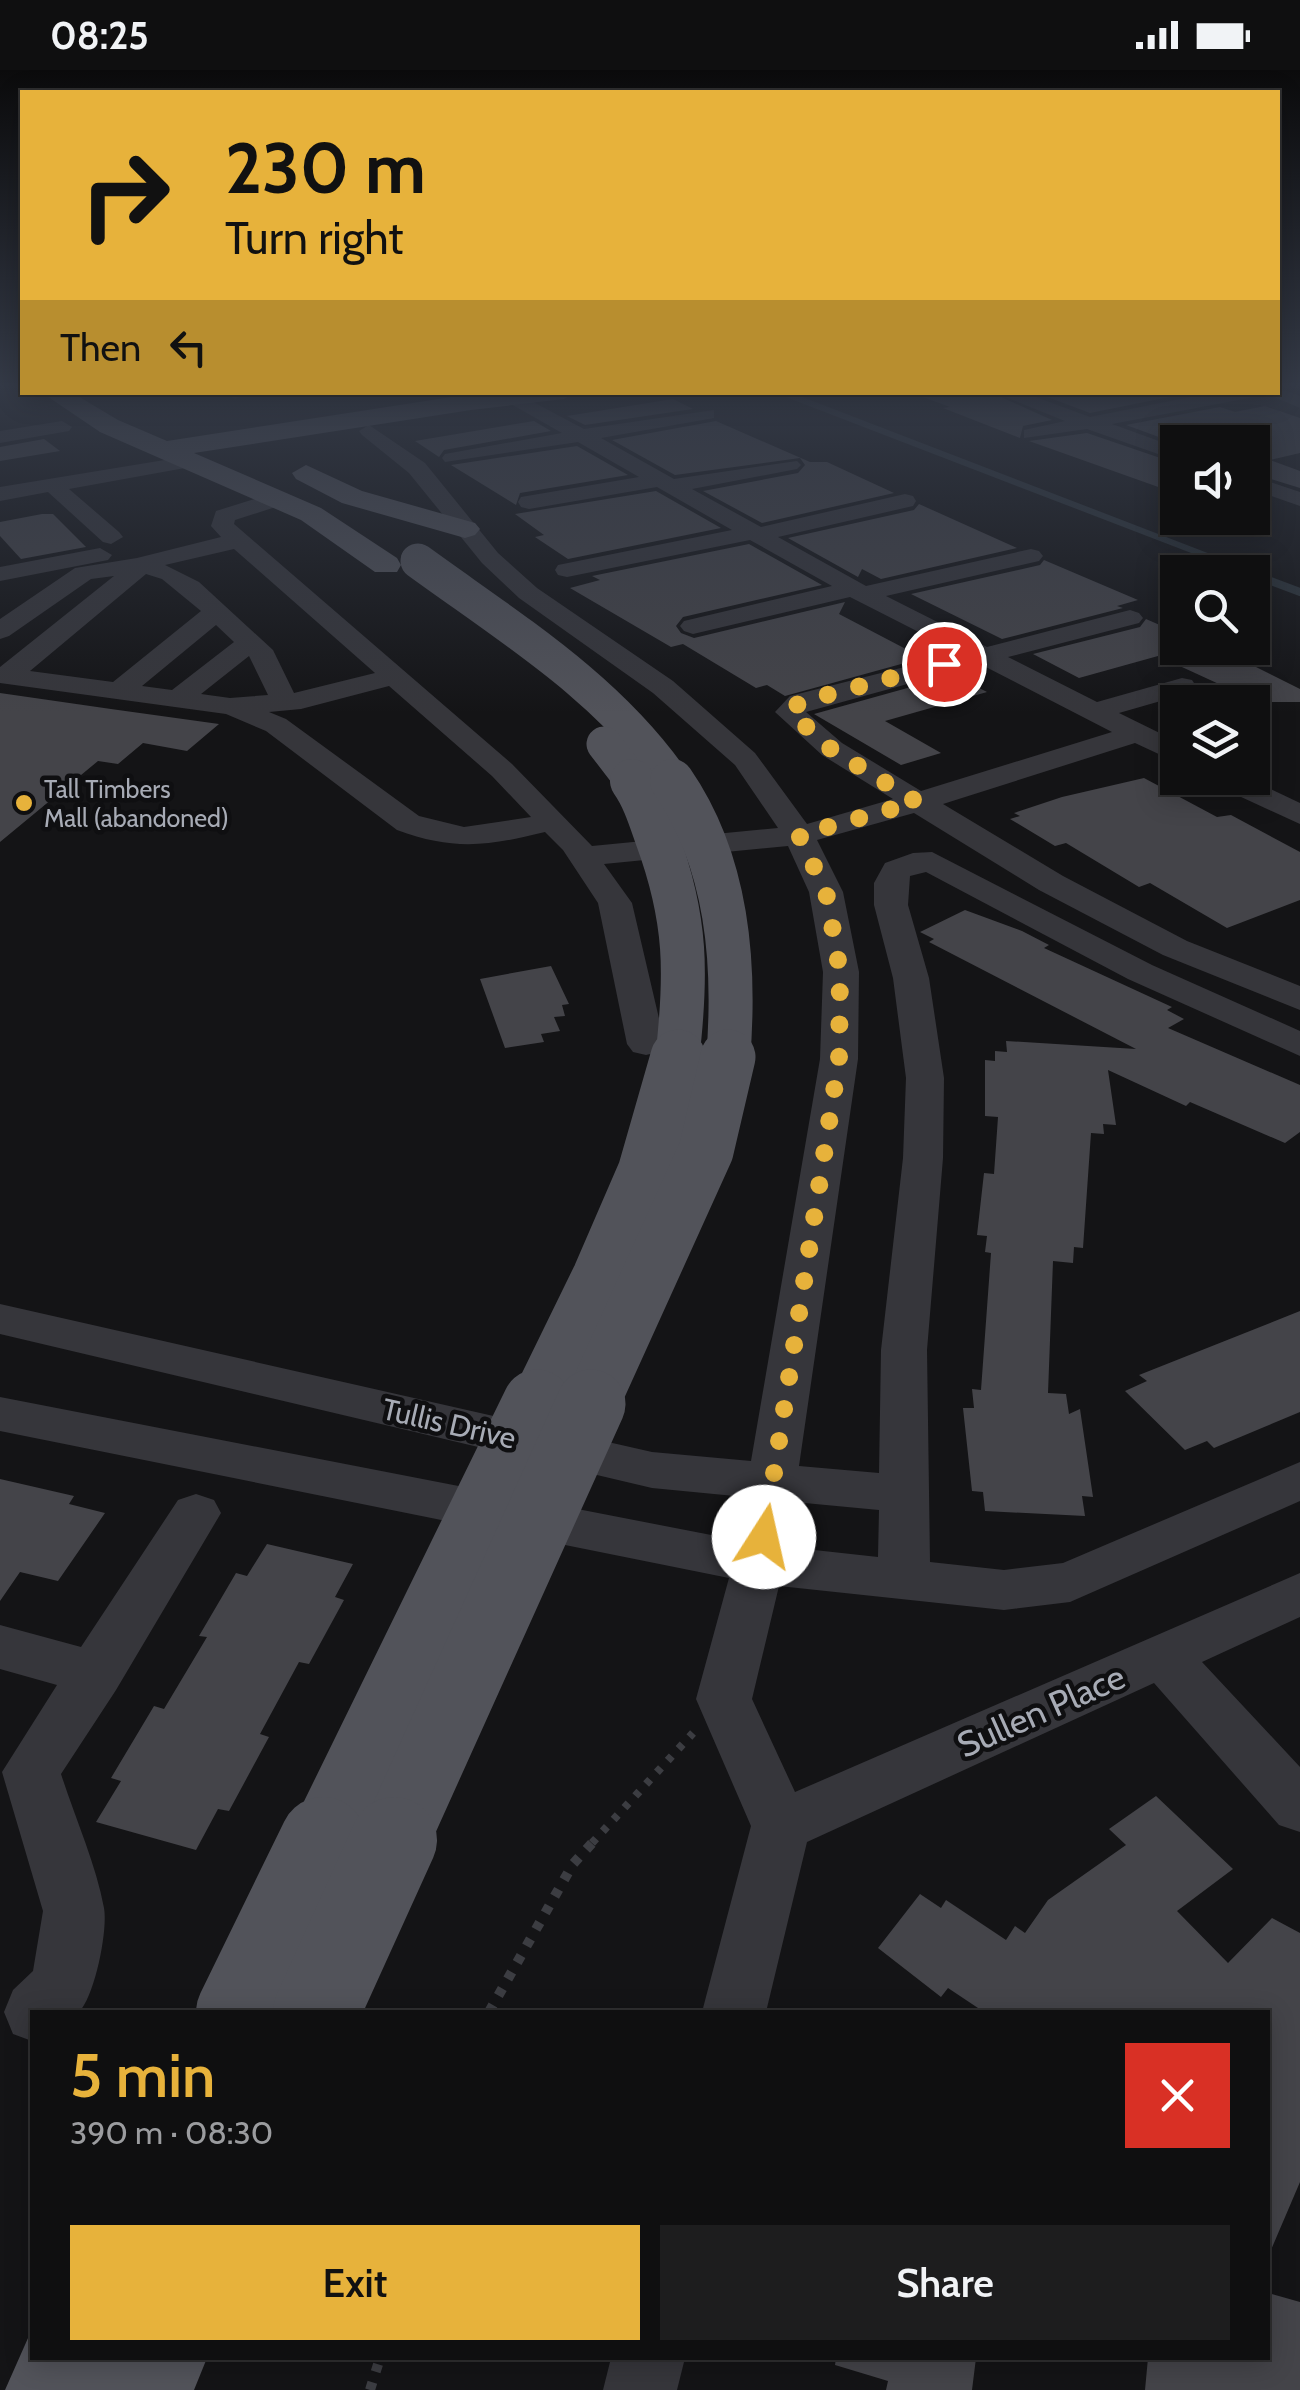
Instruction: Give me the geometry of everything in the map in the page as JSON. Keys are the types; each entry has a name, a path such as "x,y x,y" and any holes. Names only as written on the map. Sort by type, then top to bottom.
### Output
{"main road":[{"path":"271,496 400,562 561,666 622,718 660,759 686,798 704,838 720,894 734,978 728,1063 706,1151 317,2010"},
{"path":"239,2010 600,1276 645,1172 676,1072 686,986 683,928 663,854 640,792 588,723 326,496"},
{"path":"351,496 465,529"},
{"path":"54,2390 69,2360"},
{"path":"144,2390 158,2360"}],"street":[{"path":"0,510 43,496"},
{"path":"65,496 112,537"},
{"path":"439,496 465,529 528,593 704,720 745,759 799,835 826,892 838,956 839,1059 759,1564 724,1700 781,1826 735,2010"},
{"path":"529,502 570,496"},
{"path":"687,496 858,592 1160,746"},
{"path":"277,499 224,516 222,526 502,770 585,856 615,902 646,1044"},
{"path":"566,570 905,500"},
{"path":"2,558 233,536"},
{"path":"0,589 141,566 233,536"},
{"path":"694,626 1031,556"},
{"path":"141,566 171,574 264,656 286,703"},
{"path":"4,676 141,566"},
{"path":"0,631 84,573"},
{"path":"118,692 215,613"},
{"path":"1130,618 800,702 790,712 832,750 1051,883 1175,948 1300,1000"},
{"path":"177,699 250,643"},
{"path":"4,676 230,706 286,703 396,676"},
{"path":"1093,712 1160,692"},
{"path":"230,706 276,725 408,823 433,834 468,840 552,821"},
{"path":"585,856 799,835 1135,734"},
{"path":"1259,795 1300,815"},
{"path":"904,1580 904,1350 923,1158 925,1078 911,978 891,905 890,883 896,870 913,862 932,862 1059,932 1300,1045"},
{"name":"Tullis Drive","path":"0,1320 652,1470 904,1494"},
{"path":"0,1414 759,1564 1004,1590 1070,1582 1300,1480"},
{"path":"37,2010 62,1986 74,1911 31,1772 196,1514"},
{"name":"Sullen Place","path":"781,1826 1300,1594"},
{"path":"0,1647 97,1674"},
{"path":"1164,1657 1300,1807"},
{"path":"0,2028 30,2015"},
{"path":"640,2390 648,2360"}],"path":[{"path":"490,2010 573,1864 724,1700"},
{"path":"370,2390 379,2360"}],"building":[{"path":"502,496 519,496 516,505"},
{"path":"624,496 665,496 721,528 568,559 535,537 544,535 515,514"},
{"path":"713,496 880,496 762,523"},
{"path":"919,504 1017,548 881,579 862,569 858,577 788,538 914,510"},
{"path":"53,514 86,547 21,559 0,536 0,522"},
{"path":"749,544 822,585 683,617 676,626 681,633 694,638 845,602 839,614 923,658 785,696 767,685 756,688 683,644 671,647 570,588 600,580 592,576"},
{"path":"1044,560 1138,600 1117,606 1123,608 1002,639 911,594 1040,565"},
{"path":"1146,619 1160,625 1160,657 1079,678 1033,654 1140,627"},
{"path":"1178,665 1252,665 1300,689 1300,702 1270,702 1270,685 1221,685"},
{"path":"954,675 987,692 885,721 941,753 901,765 814,714"},
{"name":"Tall Timbers Mall (abandoned)","path":"0,693 219,724 187,751 143,743 118,764 98,761 0,842"},
{"path":"1144,778 1160,787 1160,795 1176,795 1217,817 1231,815 1300,852 1300,900 1227,928 1150,883 1139,887 1066,843 1055,846 1010,819 1020,816 1014,813"},
{"path":"965,910 1022,931 1049,945 1044,948 1172,1007 1167,1010 1184,1019 1168,1028 1300,1085 1300,1132 1285,1143 1190,1102 1186,1106 1108,1070 1116,1125 1103,1124 1104,1134 1091,1133 1083,1248 1074,1247 1073,1263 1053,1261 1048,1393 1066,1394 1069,1414 1080,1409 1093,1497 1082,1496 1085,1516 985,1511 983,1492 972,1491 963,1408 974,1408 972,1389 981,1390 991,1253 985,1252 987,1236 977,1235 984,1173 994,1174 998,1117 985,1116 985,1060 995,1061 995,1051 1007,1052 1006,1041 1136,1049 929,942 934,939 920,932"},
{"path":"551,966 569,1004 562,1005 565,1016 554,1017 560,1031 541,1034 544,1042 505,1048 480,979"},
{"path":"1300,1311 1300,1412 1214,1448 1207,1441 1185,1450 1125,1391 1147,1381 1139,1375"},
{"path":"0,1479 74,1496 69,1504 105,1513 58,1581 20,1572 0,1601"},
{"path":"267,1544 353,1564 335,1597 344,1600 309,1664 299,1662 260,1734 269,1737 229,1811 218,1809 196,1850 96,1822 121,1781 111,1778 154,1706 164,1709 207,1637 199,1636 236,1573 247,1576"},
{"path":"1156,1796 1233,1869 1177,1911 1228,1963 1272,1918 1300,1933 1300,2182 1270,2252 1270,2010 981,2010 948,1988 941,1997 878,1948 920,1894 941,1908 946,1900 1006,1940 1015,1926 1025,1933 1048,1900 1126,1845 1109,1829"},
{"path":"1270,2294 1300,2302 1300,2390 1145,2390 1148,2360 1270,2360"},
{"path":"836,2360 976,2360 972,2390 886,2390 888,2381 835,2365"}],"waterway":[{"path":"1052,496 1205,555"},
{"path":"1270,581 1300,592"}],"place":[{"name":"Tall Timbers Mall (abandoned)","path":"24,803"}],"route":[{"path":"764,1537 839,1059 840,972 831,919 826,892 799,835 917,802 832,750 790,712 800,702 944,664"}]}
